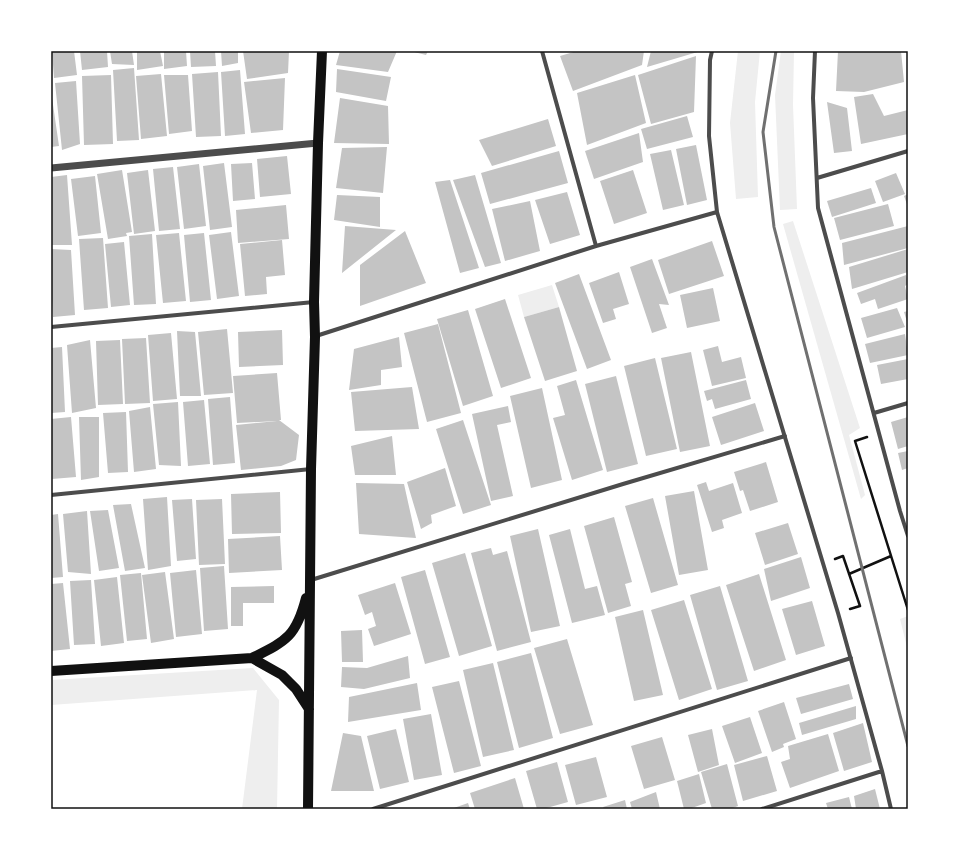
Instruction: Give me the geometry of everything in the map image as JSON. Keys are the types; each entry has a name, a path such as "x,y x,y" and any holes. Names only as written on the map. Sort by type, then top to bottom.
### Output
{"main road":[{"path":"308,809 311,469 315,337 314,302 322,51"},
{"path":"51,670 252,658 278,645 290,636 301,616 310,581"},
{"path":"252,658 282,675 296,689 309,709"}],"street":[{"path":"542,51 596,246"},
{"path":"712,51 710,60 709,136 717,212 838,613 882,771 891,809"},
{"path":"815,51 813,98 818,208 908,536"},
{"path":"51,168 318,143"},
{"path":"817,178 908,151"},
{"path":"315,337 596,246 717,212"},
{"path":"51,327 314,302"},
{"path":"874,413 908,403"},
{"path":"310,581 616,486 785,436"},
{"path":"51,495 311,469"},
{"path":"373,809 851,658"},
{"path":"762,809 882,771"}],"path":[{"path":"879,433 855,441 908,610"},
{"path":"823,565 843,556 860,606 838,613"},
{"path":"849,574 891,556"}],"shaded area":[{"path":"738,51 760,51 755,102 758,197 736,199 730,123"},
{"path":"781,51 794,51 793,105 797,209 780,210 775,95"},
{"path":"793,221 860,428 849,435 865,495 861,499 783,224"},
{"path":"552,285 559,307 524,317 518,295"},
{"path":"908,616 908,651 900,619"},
{"path":"253,668 279,700 277,809 242,809 257,690 51,705 51,680"}],"building":[{"path":"52,51 74,51 77,75 54,78"},
{"path":"80,51 107,51 108,67 82,70"},
{"path":"110,51 132,51 134,65 112,64"},
{"path":"137,51 160,51 163,66 137,70"},
{"path":"164,51 186,51 187,66 164,69"},
{"path":"190,51 215,51 216,66 191,67"},
{"path":"221,51 238,51 238,63 222,66"},
{"path":"243,51 289,51 288,73 247,79"},
{"path":"340,51 397,51 388,72 336,65"},
{"path":"410,51 428,51 426,55"},
{"path":"577,51 644,51 642,65 573,91 560,56"},
{"path":"651,51 701,51 647,67"},
{"path":"838,51 901,51 904,82 864,92 836,91"},
{"path":"696,56 694,112 651,124 638,75"},
{"path":"134,68 139,140 117,141 113,70"},
{"path":"337,69 391,77 386,101 336,92"},
{"path":"240,70 245,134 225,136 221,72"},
{"path":"218,72 221,136 196,137 192,74"},
{"path":"161,74 167,136 141,139 136,76"},
{"path":"111,75 113,144 84,145 82,76"},
{"path":"164,75 188,75 192,131 169,134"},
{"path":"635,75 646,123 587,145 577,93"},
{"path":"285,78 283,130 251,133 244,82"},
{"path":"76,81 80,144 62,150 55,83"},
{"path":"51,91 59,146 51,147"},
{"path":"873,94 884,116 908,110 908,134 861,144 854,97"},
{"path":"340,98 388,106 389,144 334,143"},
{"path":"827,102 847,108 852,151 834,153"},
{"path":"687,116 693,137 647,149 641,129"},
{"path":"548,119 556,146 492,166 479,140"},
{"path":"639,133 643,162 594,179 585,151"},
{"path":"696,145 707,200 687,205 676,149"},
{"path":"387,147 383,193 336,188 342,148"},
{"path":"671,150 684,205 663,210 650,154"},
{"path":"559,151 568,183 490,204 481,173"},
{"path":"287,156 291,194 260,197 257,159"},
{"path":"224,163 232,227 210,230 203,166"},
{"path":"252,163 255,199 233,201 231,164"},
{"path":"199,164 206,226 184,229 177,167"},
{"path":"173,167 180,229 159,231 153,169"},
{"path":"122,170 132,232 126,233 127,236 108,239 97,174"},
{"path":"148,170 155,231 134,234 127,173"},
{"path":"633,170 647,213 614,224 600,181"},
{"path":"896,173 905,194 883,202 875,181"},
{"path":"67,175 72,245 51,245 51,177"},
{"path":"475,175 501,263 485,267 453,180"},
{"path":"95,176 101,233 78,236 71,179"},
{"path":"450,180 479,268 460,273 435,182"},
{"path":"871,188 876,203 832,217 827,201"},
{"path":"567,192 580,235 550,244 535,200"},
{"path":"908,194 908,207 904,196"},
{"path":"337,195 380,197 380,227 334,220"},
{"path":"530,201 540,251 505,261 492,209"},
{"path":"888,204 894,226 840,240 834,218"},
{"path":"286,205 289,239 238,243 236,210"},
{"path":"345,226 396,230 342,273"},
{"path":"908,226 908,248 844,265 842,243"},
{"path":"405,231 426,283 360,306 360,265"},
{"path":"231,232 239,296 217,299 209,235"},
{"path":"179,233 186,301 163,303 156,235"},
{"path":"204,233 211,300 190,302 184,235"},
{"path":"152,234 156,304 134,305 129,236"},
{"path":"103,238 108,308 84,310 79,239"},
{"path":"282,240 285,275 266,277 267,294 245,296 240,244"},
{"path":"712,241 724,276 669,294 658,260"},
{"path":"124,242 130,305 111,307 105,244"},
{"path":"51,249 71,250 75,315 53,317"},
{"path":"908,249 908,272 852,289 849,267"},
{"path":"652,259 669,305 659,304 667,328 652,333 630,267"},
{"path":"619,272 629,304 613,309 616,319 603,323 589,283"},
{"path":"579,274 611,360 587,369 555,283"},
{"path":"906,275 908,284 905,286 908,299 878,309 875,299 861,304 857,293"},
{"path":"713,288 720,321 687,328 680,295"},
{"path":"505,299 531,378 501,388 475,309"},
{"path":"559,307 577,371 545,381 524,317"},
{"path":"897,308 905,327 867,338 861,318"},
{"path":"468,310 493,396 463,406 437,319"},
{"path":"908,311 908,325 904,312"},
{"path":"438,324 461,413 427,422 404,333"},
{"path":"227,329 233,393 204,395 198,332"},
{"path":"282,330 283,365 239,367 238,332"},
{"path":"177,331 195,332 201,396 180,396"},
{"path":"171,333 177,399 153,401 148,335"},
{"path":"905,334 908,355 870,363 865,344"},
{"path":"399,337 402,367 381,370 381,385 349,390 354,349"},
{"path":"146,338 150,403 125,404 122,339"},
{"path":"90,340 96,408 72,413 67,345"},
{"path":"120,340 123,404 98,405 96,341"},
{"path":"718,346 722,362 741,357 746,378 712,386 703,350"},
{"path":"62,347 65,412 51,413 51,348"},
{"path":"691,352 710,446 680,452 661,358"},
{"path":"655,358 677,449 646,456 624,366"},
{"path":"908,359 908,379 881,384 877,365"},
{"path":"277,373 281,420 279,420 299,435 296,460 281,466 241,470 236,425 277,421 237,423 233,376"},
{"path":"616,376 638,464 607,472 585,384"},
{"path":"576,380 603,470 572,480 553,418 565,415 557,386"},
{"path":"746,380 751,399 715,409 712,399 707,401 704,391"},
{"path":"412,387 419,429 355,431 351,392"},
{"path":"542,388 562,480 531,488 510,396"},
{"path":"230,397 235,463 213,465 208,399"},
{"path":"204,400 210,464 188,466 183,402"},
{"path":"178,402 181,466 159,465 153,404"},
{"path":"755,403 764,431 721,445 712,417"},
{"path":"508,406 511,422 497,425 513,496 491,501 472,414"},
{"path":"150,407 156,469 134,472 129,411"},
{"path":"126,412 128,472 108,473 103,413"},
{"path":"71,417 76,477 52,479 51,419"},
{"path":"79,417 99,417 99,477 81,480"},
{"path":"908,417 908,446 898,449 891,422"},
{"path":"463,420 491,505 463,514 436,429"},
{"path":"392,436 396,475 355,475 351,446"},
{"path":"908,451 908,468 902,470 898,453"},
{"path":"766,462 778,502 750,511 743,490 740,491 734,472"},
{"path":"445,468 456,506 431,515 432,523 421,529 407,482"},
{"path":"706,482 709,491 733,483 742,513 722,520 724,528 712,532 697,485"},
{"path":"356,483 404,484 416,538 359,534"},
{"path":"694,491 708,570 679,575 665,496"},
{"path":"280,492 281,533 232,534 231,494"},
{"path":"167,497 171,566 148,570 143,499"},
{"path":"653,498 678,585 651,593 625,506"},
{"path":"192,499 196,559 177,561 172,500"},
{"path":"222,499 225,564 199,565 196,500"},
{"path":"131,504 145,568 125,571 113,505"},
{"path":"108,510 119,568 99,571 90,511"},
{"path":"87,511 91,574 68,572 63,514"},
{"path":"58,514 63,577 51,578 51,515"},
{"path":"614,517 632,582 625,584 631,606 608,613 584,526"},
{"path":"788,523 798,554 765,565 755,533"},
{"path":"538,529 560,626 531,632 510,536"},
{"path":"570,529 585,589 597,586 605,615 572,623 549,535"},
{"path":"280,536 282,570 229,573 228,539"},
{"path":"491,548 493,555 507,551 531,642 497,651 471,553"},
{"path":"465,553 492,646 459,656 432,563"},
{"path":"801,557 810,588 771,601 764,569"},
{"path":"224,566 228,629 204,631 200,568"},
{"path":"196,570 202,634 176,637 170,573"},
{"path":"425,570 450,657 425,664 401,577"},
{"path":"165,572 174,639 151,643 142,575"},
{"path":"141,573 147,639 127,641 120,575"},
{"path":"759,574 786,660 754,671 726,585"},
{"path":"117,577 124,643 101,646 94,580"},
{"path":"91,580 95,644 74,645 70,581"},
{"path":"63,583 70,649 51,651 51,584"},
{"path":"395,583 411,634 374,646 368,629 376,626 372,612 365,615 358,595"},
{"path":"274,586 274,603 243,603 243,626 231,626 231,587"},
{"path":"720,586 748,681 717,690 690,595"},
{"path":"684,600 712,689 679,700 651,610"},
{"path":"812,601 825,646 796,655 782,609"},
{"path":"643,610 663,695 634,701 615,617"},
{"path":"362,630 363,662 342,662 341,631"},
{"path":"567,639 593,725 560,734 534,648"},
{"path":"531,653 553,738 519,748 497,662"},
{"path":"408,656 410,678 364,689 341,687 342,667 367,668"},
{"path":"493,663 514,750 483,757 463,670"},
{"path":"459,681 481,766 454,773 432,687"},
{"path":"417,683 421,710 348,722 349,697"},
{"path":"849,684 853,699 801,714 796,698"},
{"path":"784,702 796,739 783,744 784,747 772,752 758,711"},
{"path":"856,706 856,719 802,735 799,723"},
{"path":"431,714 442,775 414,780 403,719"},
{"path":"750,717 762,753 735,763 722,726"},
{"path":"863,723 872,762 844,771 833,733"},
{"path":"396,729 409,782 380,789 367,736"},
{"path":"712,729 719,765 698,772 688,735"},
{"path":"343,733 361,736 374,791 331,791"},
{"path":"828,734 839,771 790,788 781,762 790,759 788,746"},
{"path":"662,737 675,780 644,789 631,746"},
{"path":"767,756 777,791 743,801 734,765"},
{"path":"596,757 607,797 576,805 565,765"},
{"path":"557,762 568,802 543,809 537,809 526,771"},
{"path":"727,764 738,806 730,809 712,809 701,772"},
{"path":"699,774 706,803 689,809 684,809 677,781"},
{"path":"515,778 524,809 475,809 470,793"},
{"path":"875,789 880,809 856,809 854,796"},
{"path":"656,792 660,809 632,809 630,802"},
{"path":"849,797 852,809 828,809 826,803"},
{"path":"625,800 627,809 604,809 603,807"},
{"path":"468,803 470,809 451,809"}],"railway":[{"path":"776,51 763,132 774,227 908,746"}]}
